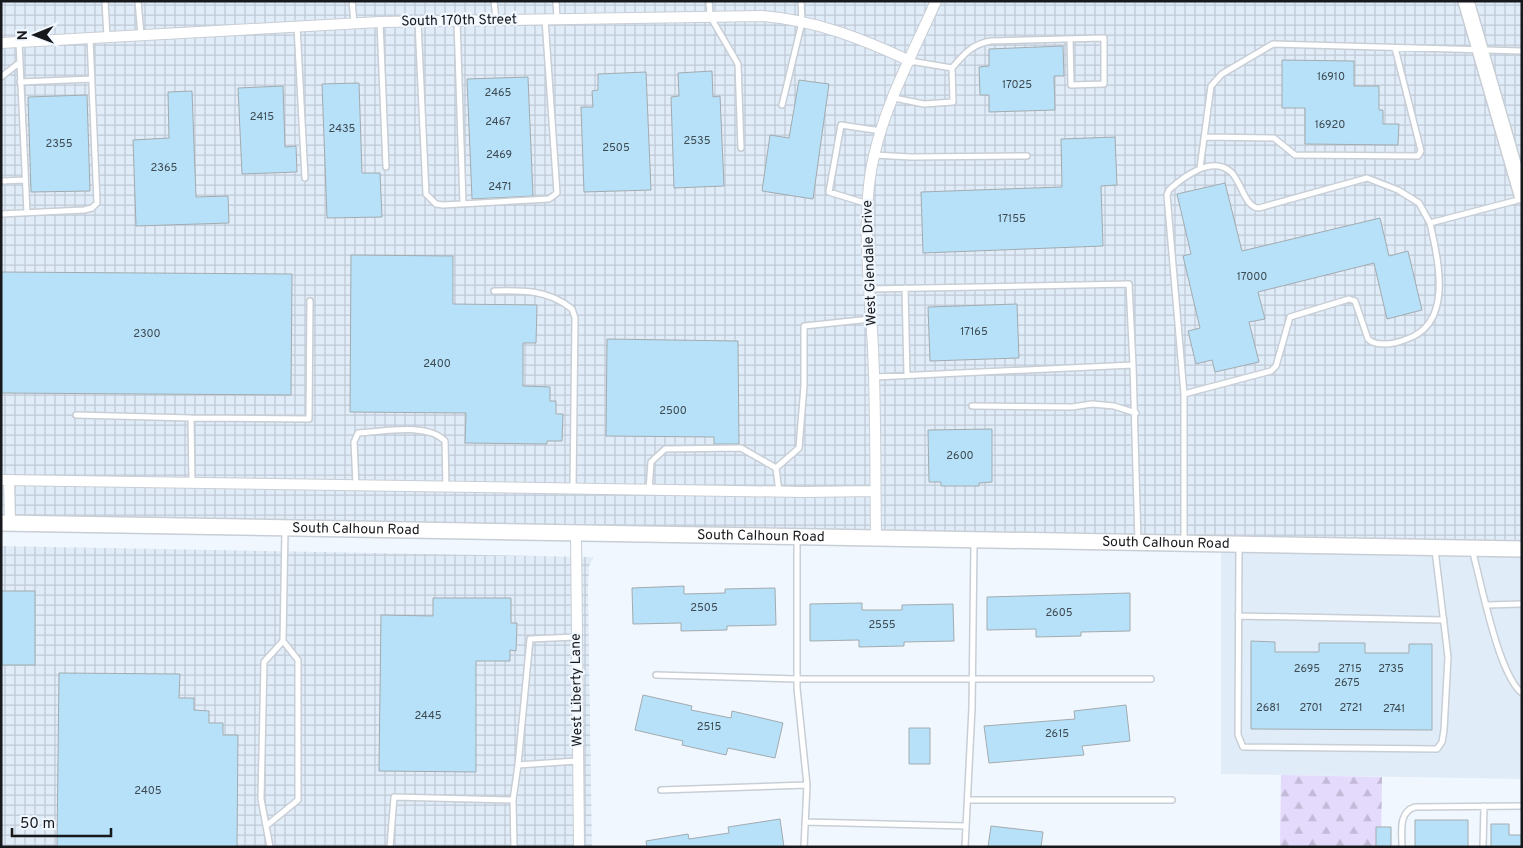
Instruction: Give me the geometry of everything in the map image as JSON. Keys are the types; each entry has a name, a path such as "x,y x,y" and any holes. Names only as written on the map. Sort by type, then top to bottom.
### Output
{"street":[{"name":"West Glendale Drive","path":"876,538 874,377 868,204 874,155 881,131 936,1"},
{"path":"1466,1 1522,195"},
{"name":"South 170th Street","path":"1,43 380,22 762,16 832,29 910,61"},
{"path":"5,523 5,480 573,490 874,491"},
{"name":"South Calhoun Road","path":"5,523 1522,549"},
{"name":"West Liberty Lane","path":"576,532 579,847"}],"lane":[{"path":"105,1 107,37"},
{"path":"138,1 141,35"},
{"path":"352,1 354,24"},
{"path":"494,1 496,20"},
{"path":"556,1 557,19"},
{"path":"709,1 710,16 738,64 741,148"},
{"path":"782,105 802,22 801,1"},
{"path":"418,22 426,194 436,204 463,204 549,199 554,198 557,193 545,19"},
{"path":"457,21 463,204"},
{"path":"380,22 386,167"},
{"path":"297,26 305,178"},
{"path":"1,214 84,210 92,208 98,203 90,38"},
{"path":"894,98 924,104 953,102 952,68 967,50 980,43 1070,39 1104,38 1104,84 1071,85 1070,39"},
{"path":"19,42 27,213"},
{"path":"1200,168 1211,86 1216,80 1273,44 1522,51"},
{"path":"1204,137 1274,138 1295,155 1418,156 1421,150 1396,48"},
{"path":"910,61 952,68"},
{"path":"1,77 19,63"},
{"path":"20,82 92,79"},
{"path":"868,204 829,192 841,125 881,131"},
{"path":"874,155 911,157 1027,156"},
{"path":"1184,394 1271,371 1276,366 1290,317 1349,299 1354,301 1368,339 1372,342 1398,342 1418,335 1433,318 1439,296 1438,261 1430,223 1419,203 1398,190 1367,178 1255,208 1232,172 1220,167 1200,168 1173,187 1167,195 1184,394 1184,543"},
{"path":"1,181 25,180"},
{"path":"1430,223 1522,200"},
{"path":"870,289 1129,284 1136,413 1138,542"},
{"path":"905,288 906,375"},
{"path":"494,291 527,290 551,296 572,309 575,318 573,490"},
{"path":"76,415 309,419 310,300"},
{"path":"776,468 799,448 804,386 804,326 871,319"},
{"path":"874,377 1133,365"},
{"path":"972,406 1072,407 1092,404 1114,406 1136,413"},
{"path":"191,418 192,483"},
{"path":"356,486 354,442 358,433 415,430 439,435 445,441 446,488"},
{"path":"649,490 651,462 665,450 740,448 776,468"},
{"path":"776,468 779,492"},
{"path":"266,826 298,800 298,660 283,641 285,527"},
{"path":"797,536 797,679 807,785 804,847"},
{"path":"965,847 972,677 974,539"},
{"path":"1239,544 1238,735 1244,747 1437,749 1442,742 1444,730 1448,657 1435,547"},
{"path":"1471,548 1503,667 1515,688 1522,693"},
{"path":"1487,605 1522,604"},
{"path":"1238,616 1444,620"},
{"path":"514,847 513,800 530,639 576,637"},
{"path":"270,847 261,799 264,662 283,641"},
{"path":"656,675 797,679 972,677 1151,679"},
{"path":"518,765 577,761"},
{"path":"661,790 807,785"},
{"path":"390,847 394,797 513,800"},
{"path":"968,800 1172,800"},
{"path":"1483,847 1484,806"},
{"path":"1402,847 1404,816 1409,809 1415,807 1522,806"},
{"path":"805,822 966,826"}],"shaded area":[{"path":"1,1 1522,1 1522,549 1,523"},
{"path":"1221,544 1522,549 1522,779 1221,774"},
{"path":"1,546 594,557 589,566 588,589 592,847 1,847"}],"green space":[{"path":"1281,775 1382,777 1381,847 1280,847"}],"building":[{"path":"1063,46 1064,76 1054,76 1055,110 989,112 989,95 980,95 979,67 989,66 989,49"},
{"path":"1282,60 1354,61 1354,86 1379,86 1379,110 1383,110 1383,124 1399,124 1398,145 1305,144 1305,108 1282,108"},
{"path":"712,71 713,97 720,96 724,186 674,188 671,97 679,96 678,73"},
{"path":"646,72 651,190 584,192 581,107 593,107 592,91 598,90 598,74"},
{"path":"528,77 533,196 472,199 467,79"},
{"path":"799,80 829,84 813,199 762,191 770,135 789,138"},
{"path":"359,83 362,173 380,173 382,217 327,218 322,84"},
{"path":"283,86 285,147 296,146 297,172 242,174 238,88"},
{"path":"192,91 196,197 228,196 229,223 136,226 133,140 169,138 168,92"},
{"path":"87,95 90,191 31,192 28,97"},
{"path":"1115,137 1117,185 1101,186 1103,246 923,253 921,192 1062,187 1061,139"},
{"path":"1225,183 1242,251 1380,218 1389,256 1408,251 1422,310 1387,319 1374,263 1258,292 1265,319 1249,322 1259,362 1215,372 1212,360 1196,364 1188,331 1200,328 1183,256 1191,254 1177,194"},
{"path":"351,255 453,256 453,304 537,305 536,343 523,343 523,386 550,387 550,401 556,401 556,414 563,414 562,441 547,441 547,444 465,443 466,413 350,412"},
{"path":"1,272 292,274 291,395 1,393"},
{"path":"1017,304 1019,358 930,361 928,307"},
{"path":"607,339 738,341 739,444 714,444 714,437 606,436"},
{"path":"992,429 992,482 979,483 979,486 941,486 941,482 929,482 928,430"},
{"path":"684,586 684,594 725,593 725,589 775,588 776,625 727,626 727,630 681,631 681,623 633,624 632,588"},
{"path":"1,591 35,591 35,665 1,665"},
{"path":"1130,593 1130,631 1081,632 1081,636 1036,637 1036,629 987,630 987,597"},
{"path":"433,598 511,598 511,623 517,623 516,651 510,650 510,661 476,661 476,772 379,771 381,615 433,616"},
{"path":"862,603 862,610 902,610 902,605 953,604 954,641 904,642 904,646 859,647 859,640 810,641 810,604"},
{"path":"1251,641 1275,642 1275,652 1319,652 1319,643 1365,643 1365,653 1409,653 1409,644 1432,644 1432,730 1251,729"},
{"path":"59,673 180,674 179,698 194,698 194,710 209,711 209,723 223,723 223,735 238,735 237,847 57,847"},
{"path":"643,695 692,706 691,710 731,718 732,711 783,723 775,758 728,748 726,755 682,745 683,741 635,730"},
{"path":"1126,705 1130,741 1082,746 1084,755 989,763 984,726 1075,719 1074,711"},
{"path":"909,728 930,728 930,764 909,764"},
{"path":"780,819 784,847 647,847 646,841 688,834 689,839 729,833 728,827"},
{"path":"1415,820 1468,820 1468,847 1415,847"},
{"path":"1491,824 1509,824 1509,835 1522,835 1522,847 1491,847"},
{"path":"991,826 1043,832 1041,847 988,847"},
{"path":"1376,827 1391,827 1391,847 1376,847"}]}
